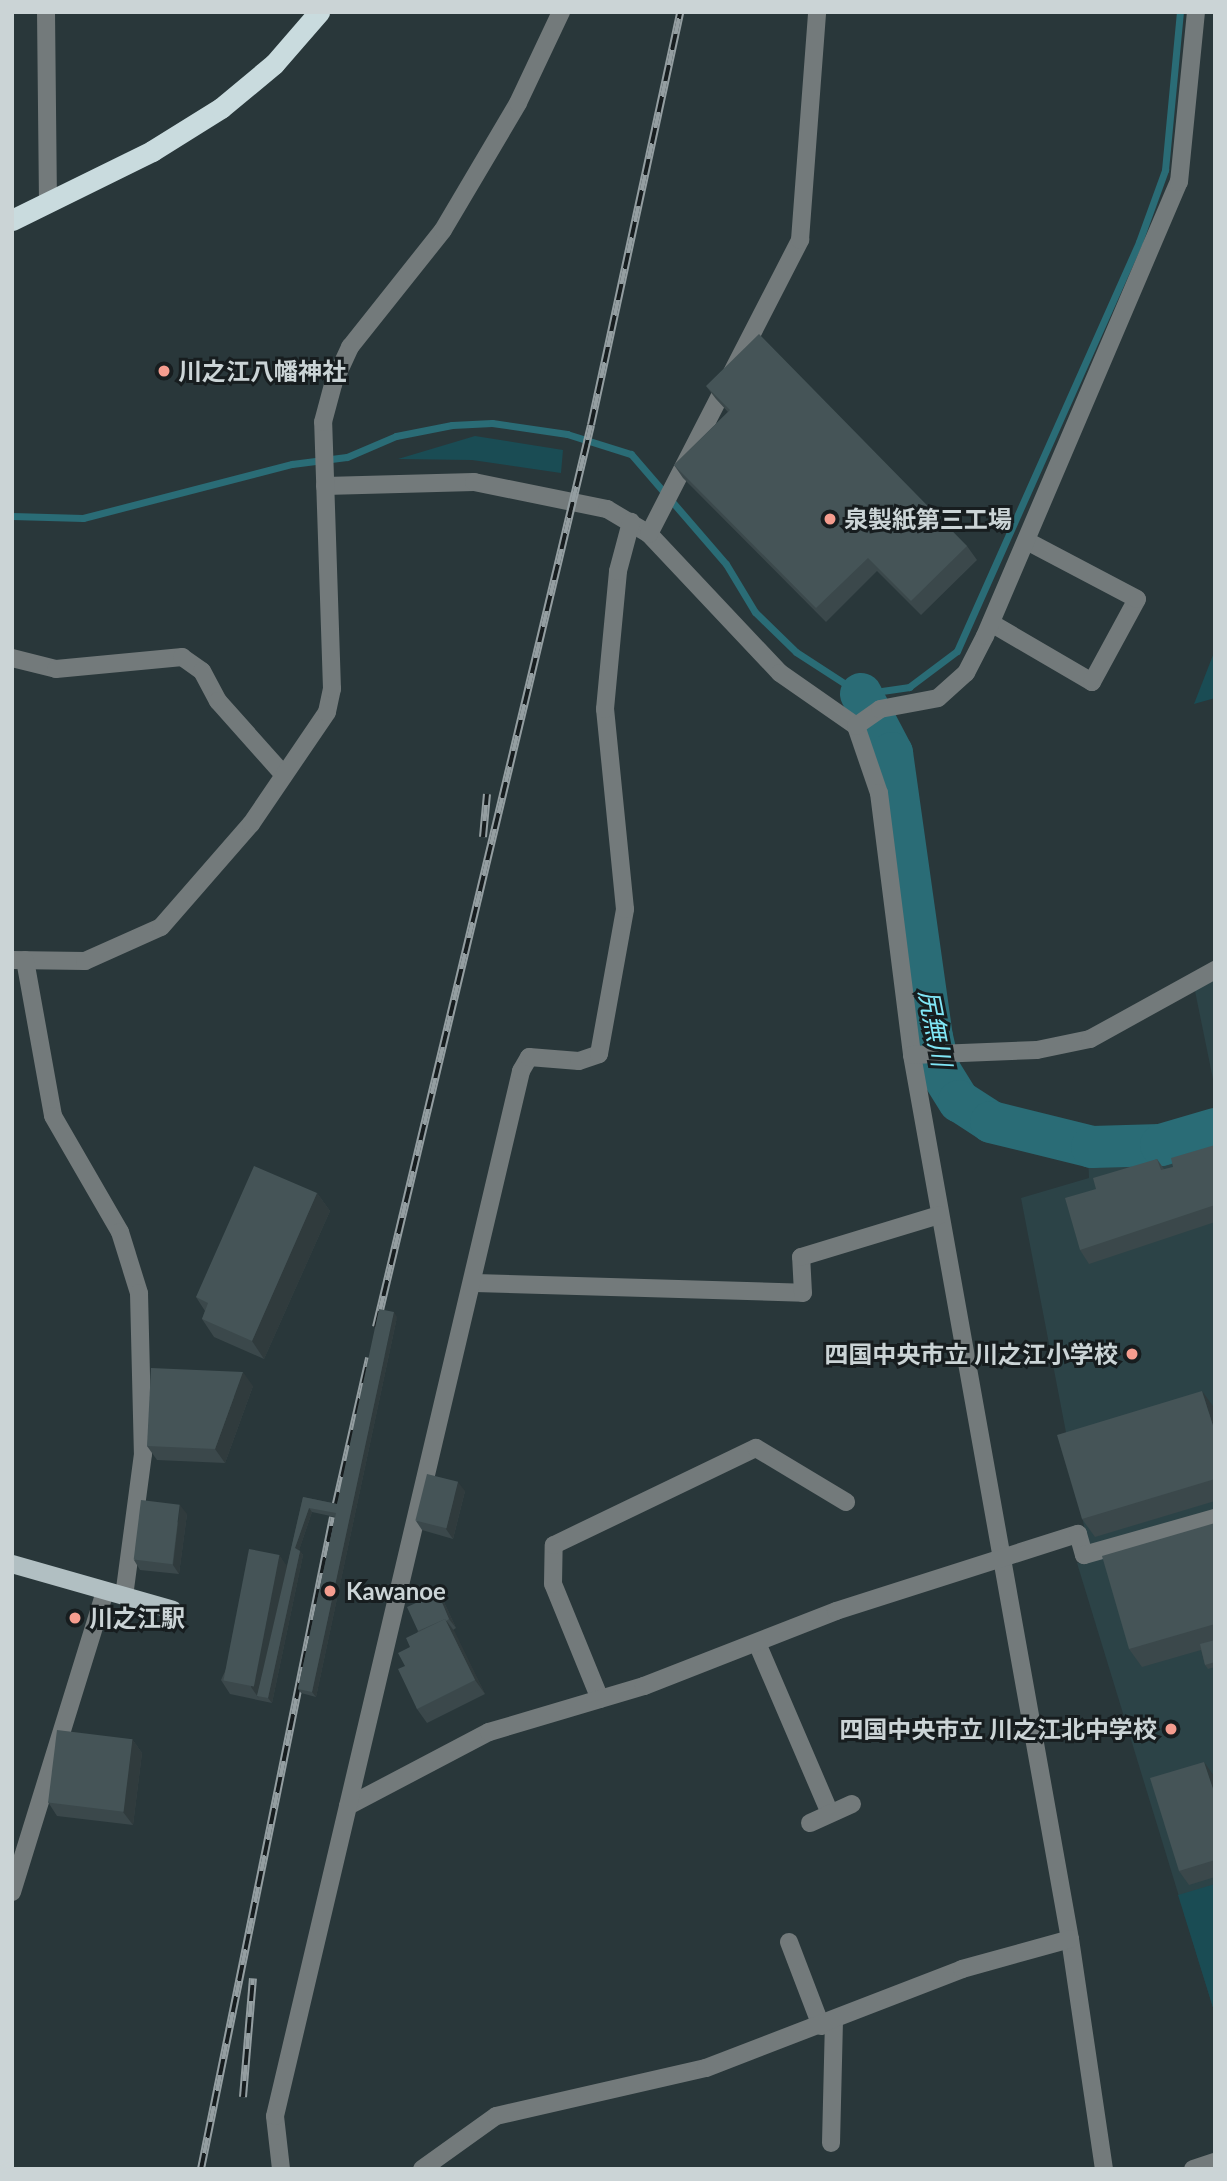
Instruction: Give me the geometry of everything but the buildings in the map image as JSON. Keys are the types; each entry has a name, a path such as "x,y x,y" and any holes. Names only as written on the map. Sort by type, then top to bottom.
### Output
{"highway":[{"path":"12,220 221,108 274,64 319,12"}],"main road":[{"path":"12,1564 173,1610"}],"street":[{"path":"46,12 48,202"},
{"path":"124,1597 143,1454 139,1293 120,1231 53,1116 18,960 85,961 161,927 243,834 327,712 332,689 323,422 350,348 443,230 518,103 561,12"},
{"path":"649,534 800,240 817,12"},
{"path":"856,726 880,709 938,698 966,673 991,623 1179,182 1196,12"},
{"path":"325,486 474,482 573,499 631,522 649,534 780,673 856,726 879,793 912,1055 999,1560 1070,1939 1104,2169"},
{"path":"281,2169 275,2116 528,1057 579,1061 599,1054 625,909 605,709 618,571 631,522"},
{"path":"991,623 1092,682 1137,599 1027,541"},
{"path":"12,658 56,670 182,657 202,671 268,764 284,775"},
{"path":"912,1055 961,1056 1090,1039 1215,970"},
{"path":"475,1283 803,1293 801,1257 939,1215"},
{"path":"600,1699 553,1584 554,1545 756,1447 846,1502"},
{"path":"348,1806 489,1732 600,1699 999,1560 1078,1534 1084,1555 1215,1518"},
{"path":"12,1892 104,1591"},
{"path":"757,1643 830,1813"},
{"path":"810,1823 852,1804"},
{"path":"422,2169 495,2116 706,2068 962,1969 1070,1939"},
{"path":"789,1942 828,2023 831,2143"},
{"path":"1193,2169 1215,2162"}],"shaded area":[{"path":"475,436 563,450 561,473 472,460 398,459"},
{"path":"1215,650 1215,698 1194,704"},
{"path":"1215,966 1215,1089 1195,991"},
{"name":"四国中央市立 川之江小学校","path":"1215,1138 1215,1511 1088,1547 1021,1198 1089,1178 1088,1155 1151,1155"},
{"name":"四国中央市立 川之江北中学校","path":"1215,1524 1215,2014 1077,1563"},
{"path":"1215,1884 1215,2014 1178,1895"}],"waterway":[{"path":"12,516 83,518 292,464 347,457 396,436 452,425 492,423 567,434 631,454 726,564 755,612 796,652 861,694 909,687 957,651 1139,242 1165,170 1180,12"},
{"name":"尻無川","path":"861,694 892,753 932,1037 940,1071 959,1101 991,1122 1092,1147 1161,1145 1215,1129"}],"railway":[{"path":"376,1327 591,425 680,12"},
{"path":"483,837 487,794"},
{"path":"335,1508 369,1358"},
{"path":"201,2169 333,1517"},
{"path":"243,2097 253,1978"}],"place":[{"name":"川之江八幡神社","path":"164,371"},
{"name":"泉製紙第三工場","path":"830,519"},
{"name":"四国中央市立 川之江小学校","path":"1132,1354"},
{"name":"Kawanoe","path":"330,1591"},
{"name":"川之江駅","path":"75,1618"},
{"name":"四国中央市立 川之江北中学校","path":"1171,1729"}]}
